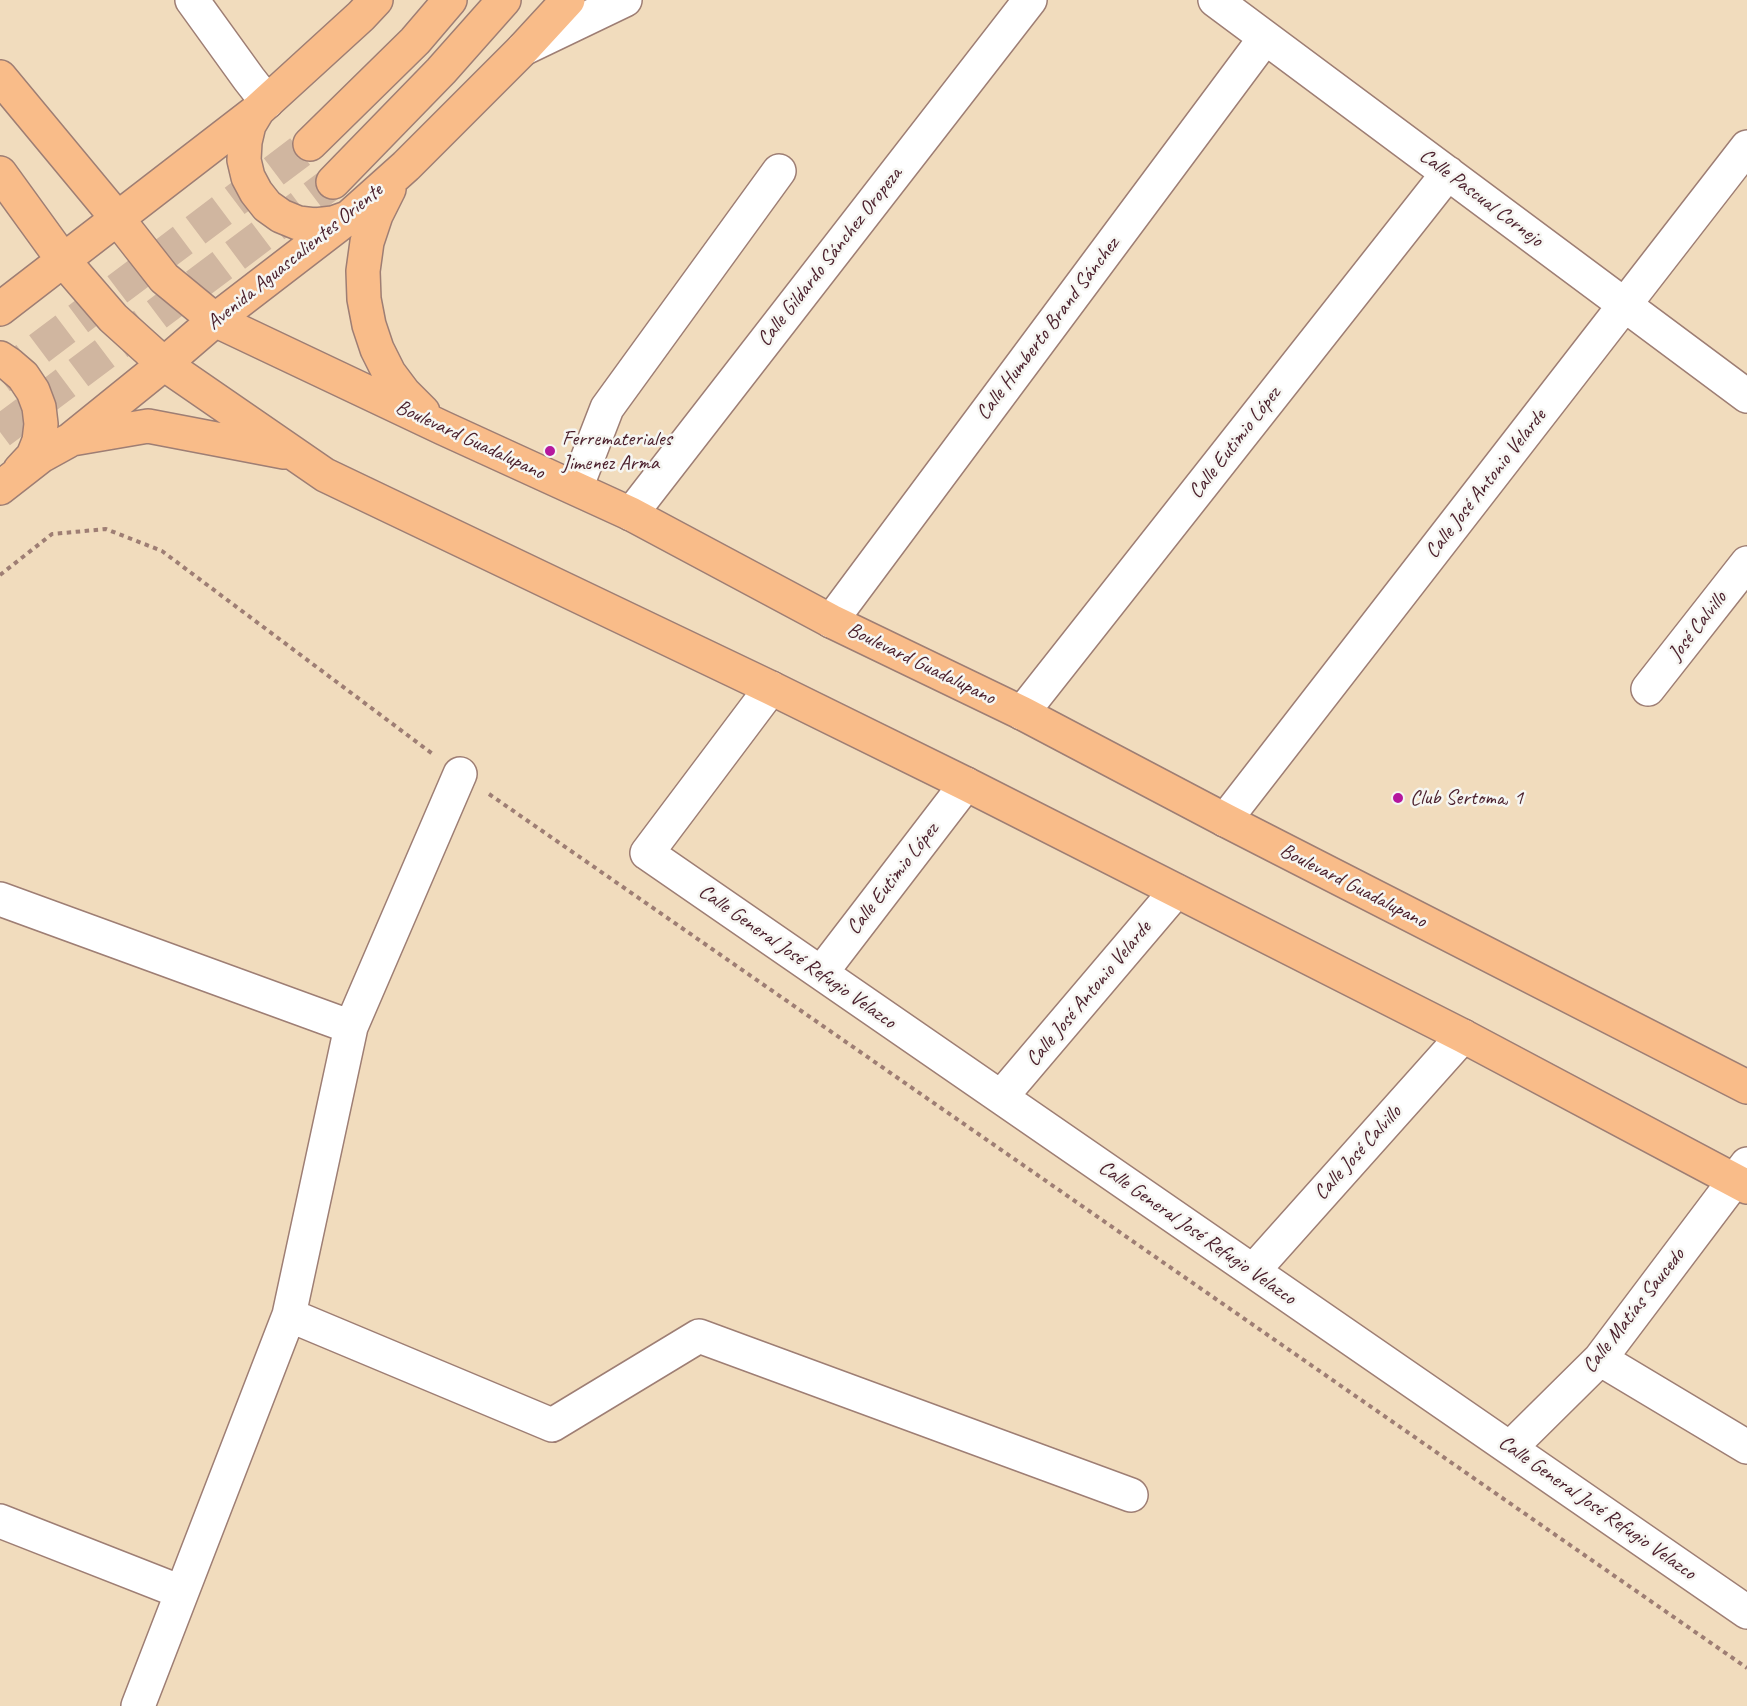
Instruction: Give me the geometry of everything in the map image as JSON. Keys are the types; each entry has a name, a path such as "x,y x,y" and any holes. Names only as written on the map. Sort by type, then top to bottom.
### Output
{"main road":[{"path":"0,309 263,106 376,0"},
{"path":"310,144 415,41 450,0"},
{"name":"Avenida Aguascalientes Oriente","path":"333,182 441,71 504,0"},
{"name":"Avenida Aguascalientes Oriente","path":"6,483 41,456 70,440 215,320 349,217 406,166 523,49 568,0"},
{"name":"Boulevard Guadalupano","path":"0,77 164,278 215,320 631,514 831,621 1022,713 1225,820 1747,1087"},
{"path":"263,106 249,125 245,142 244,160 248,177 256,192 267,206 281,216 298,223 333,224 349,217"},
{"path":"406,166 375,215 363,271 364,299 377,350 389,373 422,412 443,428"},
{"path":"0,173 63,260 113,318 164,364 325,475 771,688 966,784 1743,1177"},
{"path":"0,358 23,376 33,391 39,407 41,424 39,441 33,456 6,483"},
{"path":"70,440 148,426 295,454"}],"street":[{"path":"192,0 249,80 263,106"},
{"path":"523,49 625,0"},
{"name":"Calle Gildardo Sánchez Oropeza","path":"631,514 1030,0"},
{"name":"Calle Pascual Cornejo","path":"1215,0 1747,396"},
{"name":"Calle Humberto Brand Sánchez","path":"831,621 1265,38"},
{"name":"Calle José Antonio Velarde","path":"1225,820 1747,147"},
{"path":"576,488 607,408 779,171"},
{"name":"Calle Eutimio López","path":"1022,713 1448,173"},
{"name":"José Calvillo","path":"1648,689 1747,563"},
{"name":"Calle General José Refugio Velazco","path":"771,688 647,853 1747,1612"},
{"path":"138,1706 289,1315 351,1027 460,774"},
{"name":"Calle Eutimio López","path":"821,973 966,784"},
{"name":"Calle José Antonio Velarde","path":"1001,1097 1176,891"},
{"path":"0,899 351,1027"},
{"name":"Calle José Calvillo","path":"1253,1271 1463,1036"},
{"name":"Calle Matías Saucedo","path":"1510,1448 1600,1359 1743,1177"},
{"path":"289,1315 552,1425 699,1336 1131,1495"},
{"path":"1600,1359 1747,1447"},
{"path":"0,1521 181,1592"}],"path":[{"path":"0,574 52,534 106,529 162,552 460,774 1747,1668"}],"tunnel":[{"path":"0,378 310,144"},
{"path":"0,432 333,182"}],"place":[{"name":"Ferremateriales Jimenez Arma","path":"550,451"},
{"name":"Club Sertoma, 1","path":"1398,798"}]}
